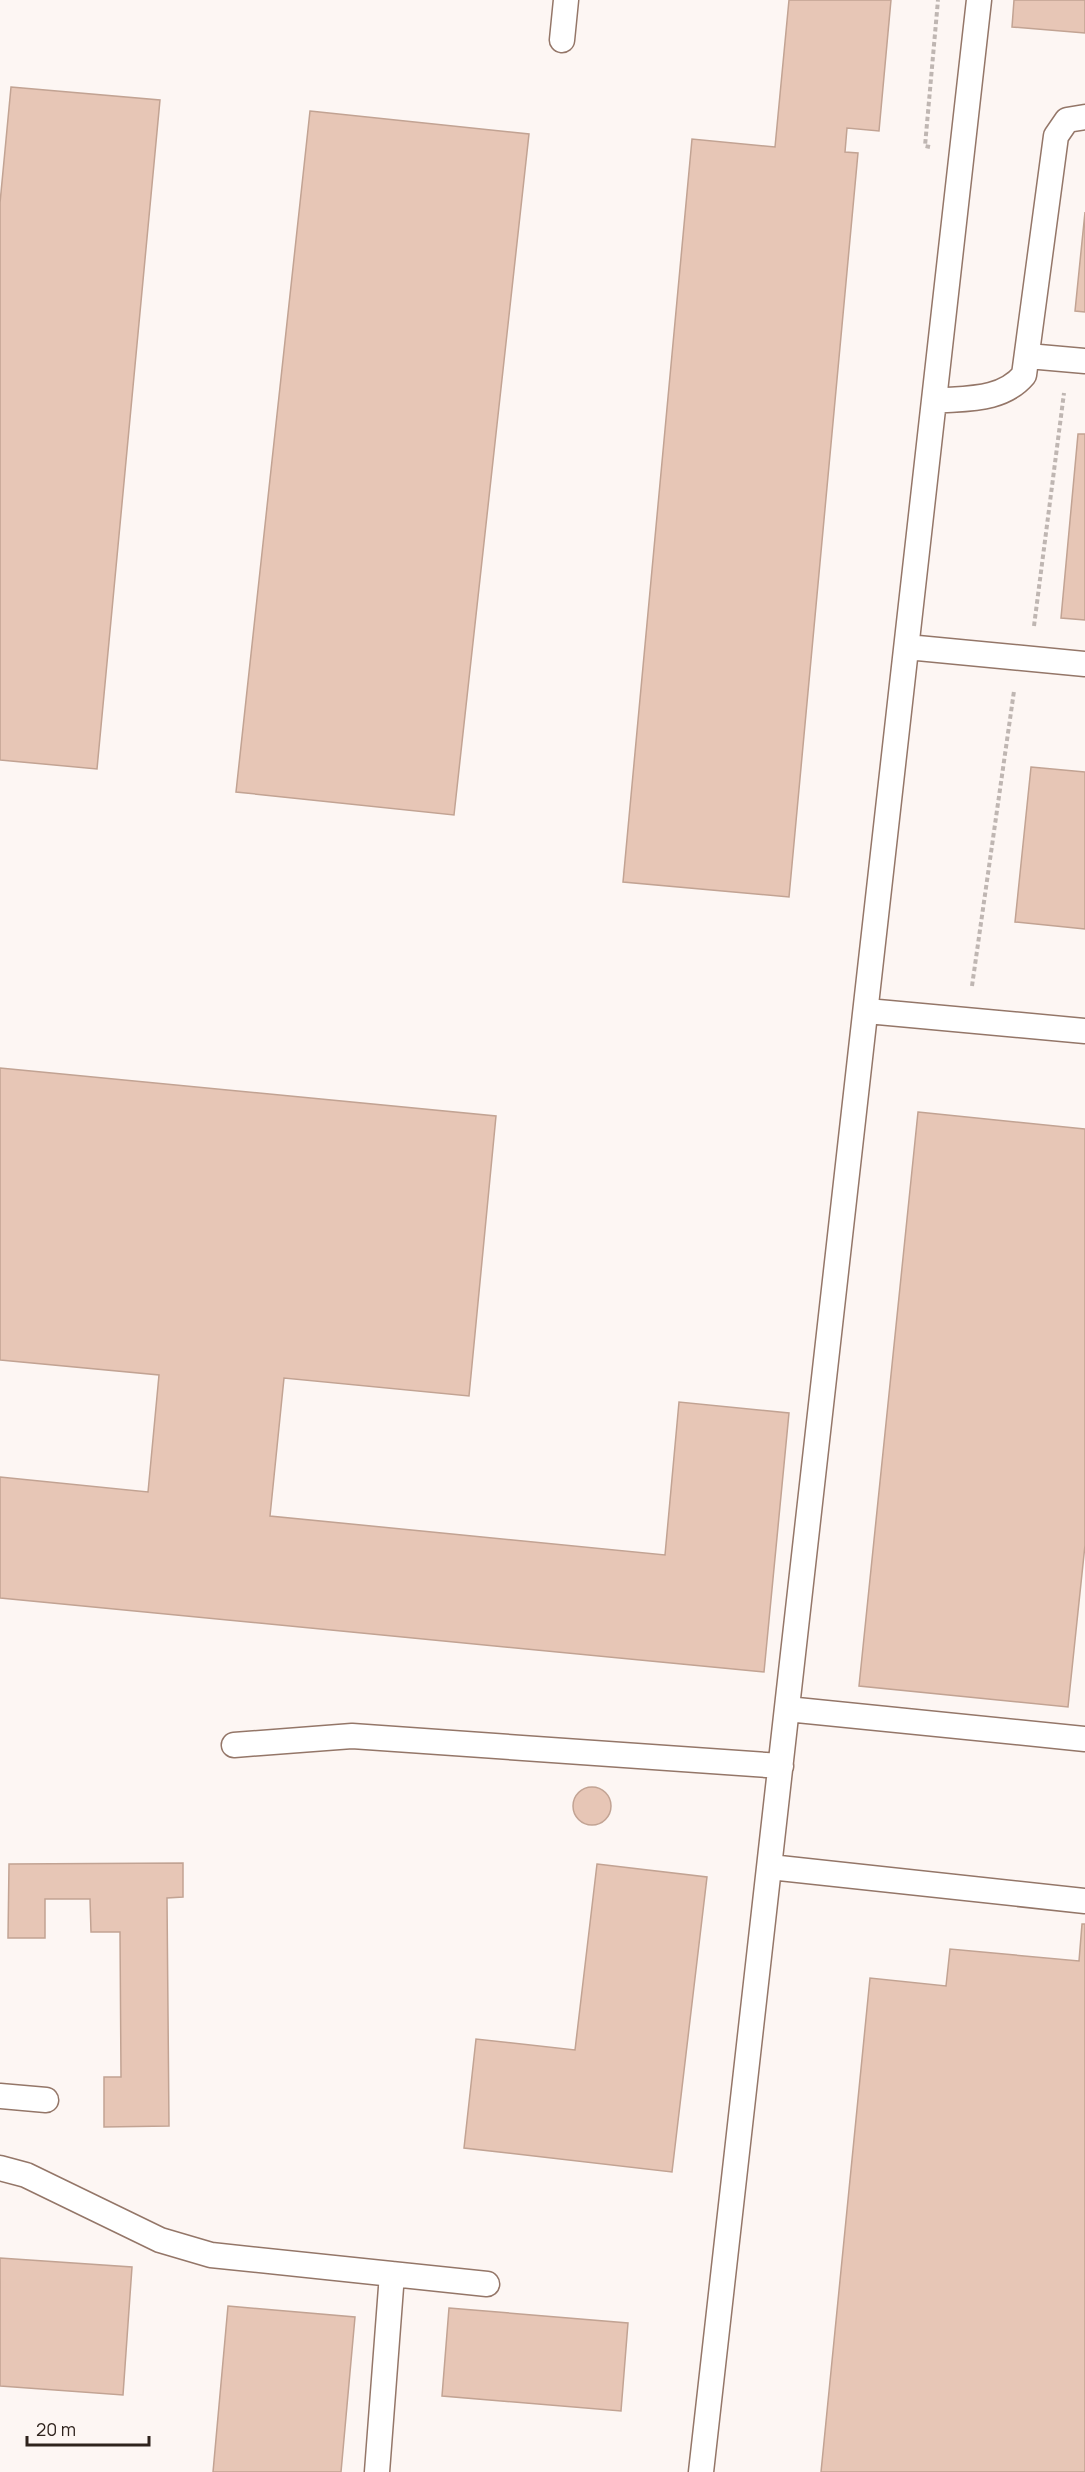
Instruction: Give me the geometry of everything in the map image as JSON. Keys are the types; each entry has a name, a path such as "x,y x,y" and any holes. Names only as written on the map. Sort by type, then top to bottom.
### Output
{"lane":[{"path":"562,40 566,0"},
{"path":"702,2472 980,0"},
{"path":"935,401 997,395 1014,387 1024,375 1056,136 1067,120 1085,117"},
{"path":"1028,356 1085,361"},
{"path":"907,647 1085,664"},
{"path":"867,1011 1085,1031"},
{"path":"788,1709 1085,1739"},
{"path":"234,1745 352,1736 781,1766"},
{"path":"770,1867 1085,1901"},
{"path":"0,2096 46,2100"},
{"path":"0,2168 26,2175 160,2240 211,2255 487,2284"},
{"path":"377,2472 392,2274"}],"path":[{"path":"1034,630 1064,392"},
{"path":"971,993 1015,680"}],"building":[{"path":"789,0 891,0 879,131 847,128 845,152 858,153 789,897 623,882 692,139 775,147"},
{"path":"1014,0 1085,0 1085,33 1012,27"},
{"path":"11,87 160,100 97,769 0,760 0,203"},
{"path":"310,111 529,134 454,815 236,792"},
{"path":"1085,212 1085,312 1075,311"},
{"path":"1078,434 1085,434 1085,620 1061,618"},
{"path":"1031,767 1085,772 1085,929 1015,922"},
{"path":"0,1068 496,1116 469,1396 284,1378 270,1516 665,1555 679,1402 789,1413 764,1672 0,1598 0,1477 148,1492 159,1375 0,1360"},
{"path":"918,1112 1085,1129 1085,1545 1068,1707 859,1686"},
{"path":"592,1787 605,1793 611,1806 605,1819 592,1825 579,1819 573,1806 579,1793"},
{"path":"183,1863 183,1897 167,1898 169,2126 104,2127 104,2077 121,2077 120,1932 91,1932 90,1899 45,1899 45,1938 8,1938 9,1864"},
{"path":"597,1864 707,1877 672,2172 464,2148 476,2039 575,2050"},
{"path":"1082,1924 1085,1924 1085,2472 821,2472 870,1978 946,1986 950,1949 1079,1961"},
{"path":"0,2258 132,2267 123,2395 0,2386"},
{"path":"228,2306 355,2317 341,2472 213,2472"},
{"path":"449,2308 628,2323 621,2411 442,2396"}]}
